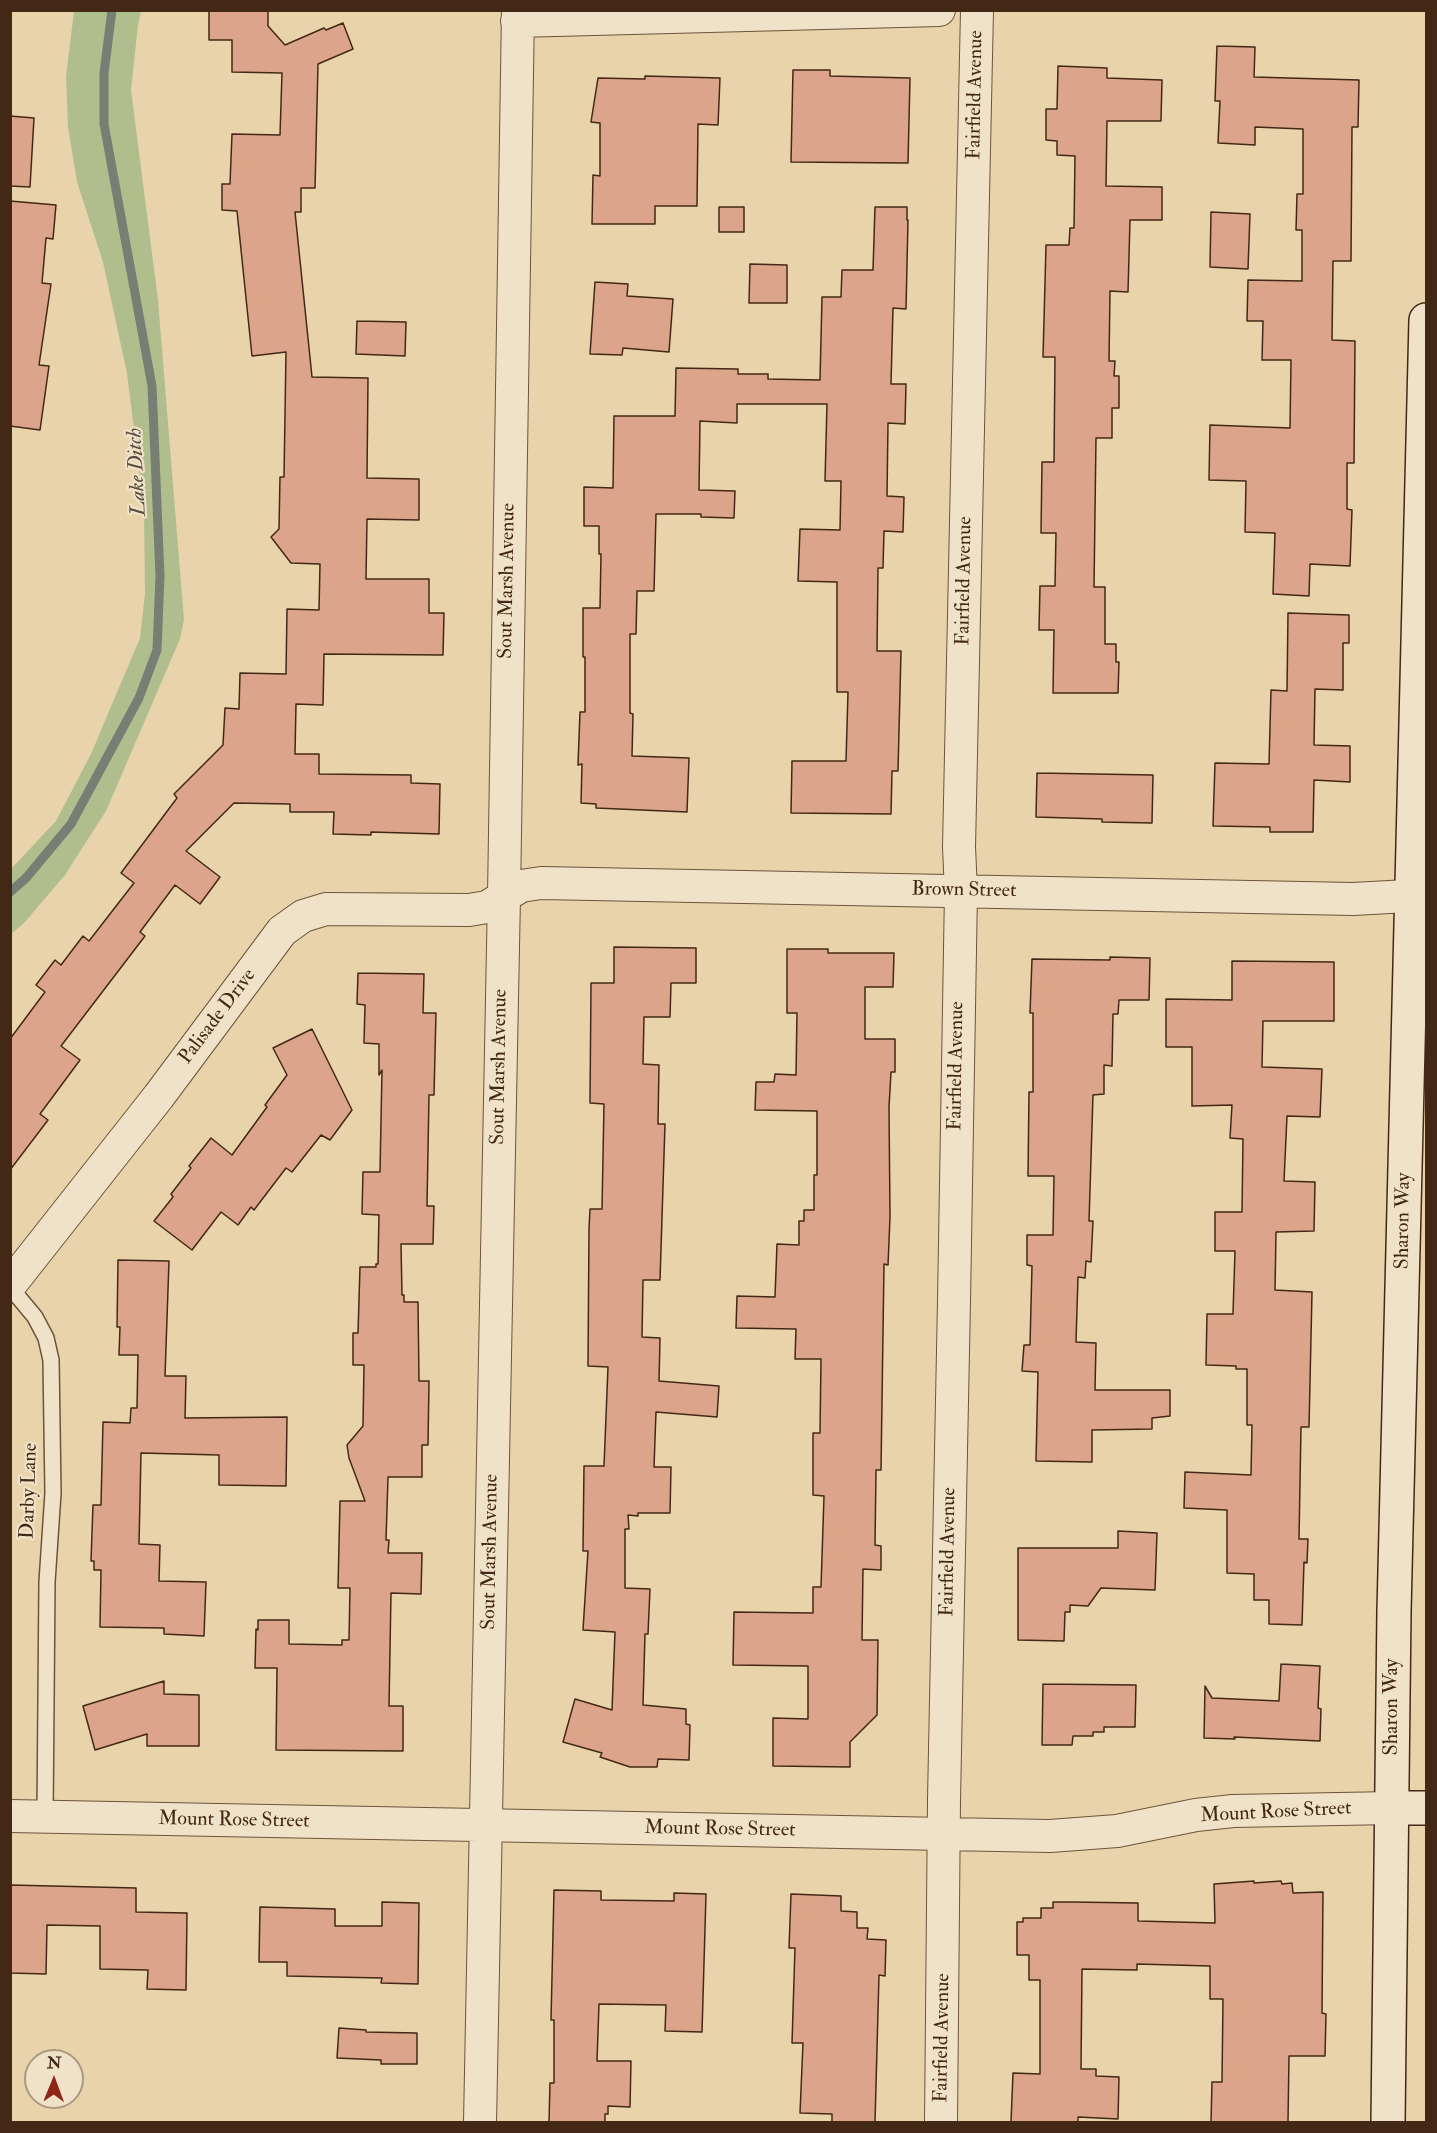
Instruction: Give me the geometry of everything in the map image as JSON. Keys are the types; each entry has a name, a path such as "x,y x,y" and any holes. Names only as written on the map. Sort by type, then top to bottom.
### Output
{"street":[{"path":"518,16 939,10"},
{"name":"Fairfield Avenue","path":"941,2122 961,891 960,836 977,10"},
{"name":"Sout Marsh Avenue","path":"480,2122 504,896 518,16"},
{"name":"Sharon Way","path":"1388,2122 1394,1611 1420,896 1426,320"},
{"name":"Brown Street","path":"504,896 521,886 541,883 1353,899 1420,896"},
{"name":"Palisade Drive","path":"10,1286 159,1096 282,931 303,916 326,909 469,910 487,907 504,896"},
{"name":"Mount Rose Street","path":"10,1816 1050,1836 1118,1831 1233,1810 1426,1808"}],"lane":[{"name":"Darby Lane","path":"10,1286 35,1317 46,1338 51,1360 53,1493 47,1582 45,1817"}],"green space":[{"path":"74,11 141,11 131,90 158,300 184,620 180,639 106,811 65,875 24,923 11,934 11,869 56,821 91,754 140,638 145,594 144,510 127,373 103,262 77,182 68,127 66,77"}],"building":[{"path":"209,10 268,10 268,26 285,45 324,28 326,30 343,23 353,49 318,64 315,188 301,188 301,212 295,212 312,377 368,378 367,478 419,479 419,520 367,519 366,579 429,579 429,613 444,613 443,655 324,654 323,705 296,704 295,754 319,754 319,774 411,775 411,783 440,784 439,834 371,832 371,835 333,834 334,812 290,812 290,804 234,803 186,851 220,877 200,904 175,885 140,932 145,936 61,1046 80,1060 40,1114 48,1120 10,1170 10,1039 45,992 36,985 55,960 61,965 83,936 89,941 134,883 121,873 177,798 174,794 223,745 225,708 239,709 240,673 286,674 287,609 319,610 320,564 291,563 271,537 279,529 280,477 284,477 286,352 252,356 237,211 222,210 222,184 230,184 232,134 280,135 282,73 232,72 232,40 209,40"},
{"path":"1217,46 1255,47 1254,77 1359,80 1358,127 1352,127 1351,261 1333,261 1332,340 1355,341 1354,463 1347,463 1347,509 1352,510 1350,566 1310,564 1309,596 1273,594 1275,533 1245,532 1246,481 1209,480 1210,425 1290,428 1291,360 1262,360 1263,321 1247,321 1248,280 1302,281 1302,230 1296,230 1297,194 1303,194 1303,129 1255,127 1255,145 1218,143 1220,101 1215,101"},
{"path":"1058,66 1107,68 1107,78 1162,80 1161,121 1107,121 1106,186 1162,187 1162,220 1130,220 1128,292 1110,291 1109,361 1115,361 1114,376 1119,376 1119,408 1112,408 1112,438 1096,438 1094,587 1105,587 1105,644 1116,644 1116,662 1119,662 1118,693 1053,693 1054,630 1039,630 1040,586 1055,586 1056,533 1041,533 1042,462 1054,462 1055,357 1043,357 1046,245 1069,245 1070,228 1074,228 1075,156 1057,155 1057,141 1046,140 1046,109 1057,109"},
{"path":"793,70 830,70 830,76 910,78 908,163 791,162"},
{"path":"645,76 720,78 718,125 698,124 697,206 655,206 655,224 592,224 593,175 600,176 600,123 591,122 598,78 645,79"},
{"path":"10,116 34,118 30,187 10,186"},
{"path":"10,201 56,205 53,239 46,238 42,283 51,284 39,365 49,366 40,430 10,426"},
{"path":"719,207 744,207 744,232 719,232"},
{"path":"875,207 907,207 908,220 906,309 893,308 891,384 906,384 905,424 888,423 887,496 904,497 903,532 884,531 883,568 878,568 877,651 901,651 898,771 892,771 891,814 791,813 792,761 846,761 848,692 837,692 837,582 798,581 800,529 840,530 841,481 825,481 827,404 737,404 737,423 700,421 699,490 735,491 734,518 701,517 701,514 656,514 654,591 637,591 636,634 630,634 632,756 689,758 687,812 596,808 596,804 581,803 582,764 578,765 580,712 585,712 583,608 600,608 601,554 599,554 599,526 584,526 584,487 613,488 614,416 675,416 676,368 738,369 738,374 768,374 768,379 820,380 822,297 841,297 842,270 873,270"},
{"path":"1211,212 1250,214 1248,269 1210,267"},
{"path":"750,264 787,265 787,303 749,303"},
{"path":"595,282 628,284 627,296 673,299 669,352 623,348 622,355 590,354"},
{"path":"357,321 406,322 405,356 356,354"},
{"path":"1288,613 1349,615 1349,643 1343,643 1343,690 1315,689 1314,745 1350,746 1350,782 1314,780 1313,832 1270,832 1270,827 1213,826 1215,763 1269,764 1271,690 1287,691"},
{"path":"1037,773 1153,775 1152,823 1036,817"},
{"path":"614,947 696,948 696,983 671,983 670,1017 644,1017 643,1064 659,1065 658,1124 665,1124 660,1280 643,1280 642,1337 660,1338 659,1381 719,1386 717,1417 656,1412 654,1467 671,1467 670,1513 628,1515 629,1529 625,1529 625,1588 650,1589 648,1634 645,1634 643,1705 686,1709 686,1724 690,1725 689,1760 658,1759 657,1767 630,1767 600,1757 602,1753 563,1742 575,1699 612,1710 615,1632 583,1630 588,1551 583,1551 584,1466 604,1466 608,1367 588,1366 590,1209 602,1209 604,1104 590,1103 591,983 614,983"},
{"path":"787,949 828,949 828,953 894,953 893,987 865,987 865,1039 895,1039 895,1072 891,1072 889,1107 890,1217 888,1265 884,1264 881,1470 876,1470 875,1545 881,1546 881,1570 863,1569 862,1640 878,1640 877,1715 850,1742 850,1767 773,1766 773,1718 808,1719 808,1666 733,1665 734,1612 813,1613 813,1587 821,1587 824,1496 813,1495 813,1433 820,1433 821,1359 795,1359 796,1329 736,1328 737,1296 775,1297 777,1244 799,1245 799,1221 804,1221 804,1210 814,1210 814,1175 817,1175 817,1111 755,1110 756,1082 774,1082 775,1074 796,1075 797,1013 787,1013"},
{"path":"1110,957 1150,958 1149,1000 1119,1000 1118,1014 1113,1014 1112,1066 1104,1065 1104,1094 1093,1095 1089,1221 1093,1221 1091,1262 1086,1261 1085,1278 1078,1277 1076,1342 1096,1343 1095,1390 1170,1390 1170,1416 1152,1418 1152,1429 1092,1430 1092,1462 1036,1461 1038,1372 1022,1371 1024,1345 1030,1345 1032,1266 1027,1265 1027,1235 1053,1235 1054,1176 1028,1176 1029,1092 1033,1092 1033,1013 1030,1013 1032,959 1110,960"},
{"path":"1232,961 1334,962 1334,1021 1263,1021 1262,1067 1322,1069 1320,1117 1287,1116 1284,1181 1315,1182 1314,1231 1276,1232 1275,1290 1312,1292 1309,1427 1301,1427 1299,1539 1308,1539 1307,1563 1304,1562 1302,1625 1269,1624 1269,1600 1254,1600 1254,1574 1227,1573 1227,1510 1184,1508 1185,1472 1251,1475 1252,1425 1247,1425 1247,1369 1236,1369 1236,1366 1206,1365 1207,1314 1233,1314 1235,1251 1215,1251 1215,1212 1242,1212 1243,1139 1230,1138 1232,1105 1192,1106 1192,1047 1166,1047 1166,999 1232,1000"},
{"path":"358,973 424,974 423,1013 436,1013 434,1095 429,1095 427,1206 434,1206 433,1244 401,1244 404,1302 418,1302 419,1381 429,1381 428,1445 422,1445 422,1477 388,1477 386,1540 389,1540 388,1553 422,1553 421,1594 391,1593 389,1706 403,1706 403,1751 276,1750 277,1668 255,1668 258,1620 289,1620 289,1644 342,1645 342,1640 349,1640 350,1588 338,1588 340,1501 365,1501 349,1458 347,1445 363,1426 364,1365 353,1365 353,1333 358,1333 360,1267 376,1267 378,1264 379,1215 362,1214 363,1172 380,1172 382,1070 379,1075 379,1044 364,1043 365,1005 357,1004"},
{"path":"312,1029 352,1110 330,1140 321,1135 292,1172 286,1168 254,1210 251,1207 238,1225 221,1212 192,1250 154,1221 173,1197 171,1194 191,1168 189,1166 211,1138 232,1155 287,1075 273,1048"},
{"path":"118,1260 169,1261 165,1376 186,1376 185,1418 287,1417 286,1486 219,1485 219,1455 141,1453 139,1544 160,1545 159,1581 206,1582 204,1636 164,1634 164,1628 100,1627 101,1570 94,1570 94,1561 91,1561 93,1505 101,1505 103,1422 130,1423 131,1408 137,1408 138,1355 119,1355"},
{"path":"1118,1531 1157,1533 1155,1590 1101,1588 1088,1606 1070,1605 1070,1612 1065,1612 1064,1641 1018,1640 1018,1548 1118,1548"},
{"path":"1281,1664 1320,1666 1318,1708 1321,1709 1320,1741 1204,1738 1205,1686 1212,1698 1279,1701"},
{"path":"164,1681 164,1694 199,1695 199,1746 147,1746 147,1734 95,1750 83,1706"},
{"path":"1043,1684 1136,1685 1135,1727 1104,1727 1104,1732 1093,1732 1093,1736 1073,1736 1072,1745 1042,1745"},
{"path":"1254,1881 1254,1883 1281,1881 1282,1884 1292,1883 1293,1893 1323,1892 1322,2013 1326,2014 1325,2056 1289,2056 1288,2122 1211,2122 1212,2082 1222,2082 1223,1999 1210,1999 1210,1966 1137,1964 1137,1970 1082,1969 1081,2069 1096,2069 1096,2076 1119,2077 1118,2119 1078,2117 1078,2122 1011,2122 1013,2073 1040,2074 1040,1980 1029,1980 1029,1955 1017,1955 1017,1922 1023,1922 1023,1918 1041,1918 1041,1908 1053,1908 1053,1902 1072,1902 1138,1903 1138,1921 1215,1923 1214,1884"},
{"path":"10,1885 136,1888 136,1912 187,1913 186,1990 147,1989 148,1970 100,1969 100,1926 47,1925 46,1974 10,1973"},
{"path":"554,1890 601,1891 601,1900 674,1901 674,1893 706,1894 702,2032 665,2031 666,2005 599,2004 597,2061 631,2061 630,2107 608,2106 605,2122 549,2122 550,2083 554,2083 554,2020 551,2020"},
{"path":"791,1894 841,1896 841,1911 857,1912 857,1928 868,1928 867,1939 886,1940 885,1976 879,1975 875,2122 832,2122 832,2114 800,2113 803,2043 792,2043 795,1948 789,1948"},
{"path":"382,1902 419,1903 418,1984 381,1983 382,1978 287,1976 287,1962 259,1962 260,1907 335,1909 335,1926 382,1926"},
{"path":"339,2028 366,2030 366,2032 417,2033 417,2064 381,2064 381,2060 337,2058"}],"waterway":[{"name":"Lake Ditch","path":"10,892 26,878 71,824 139,698 157,650 160,576 152,386 104,124 104,73 112,10"}]}
